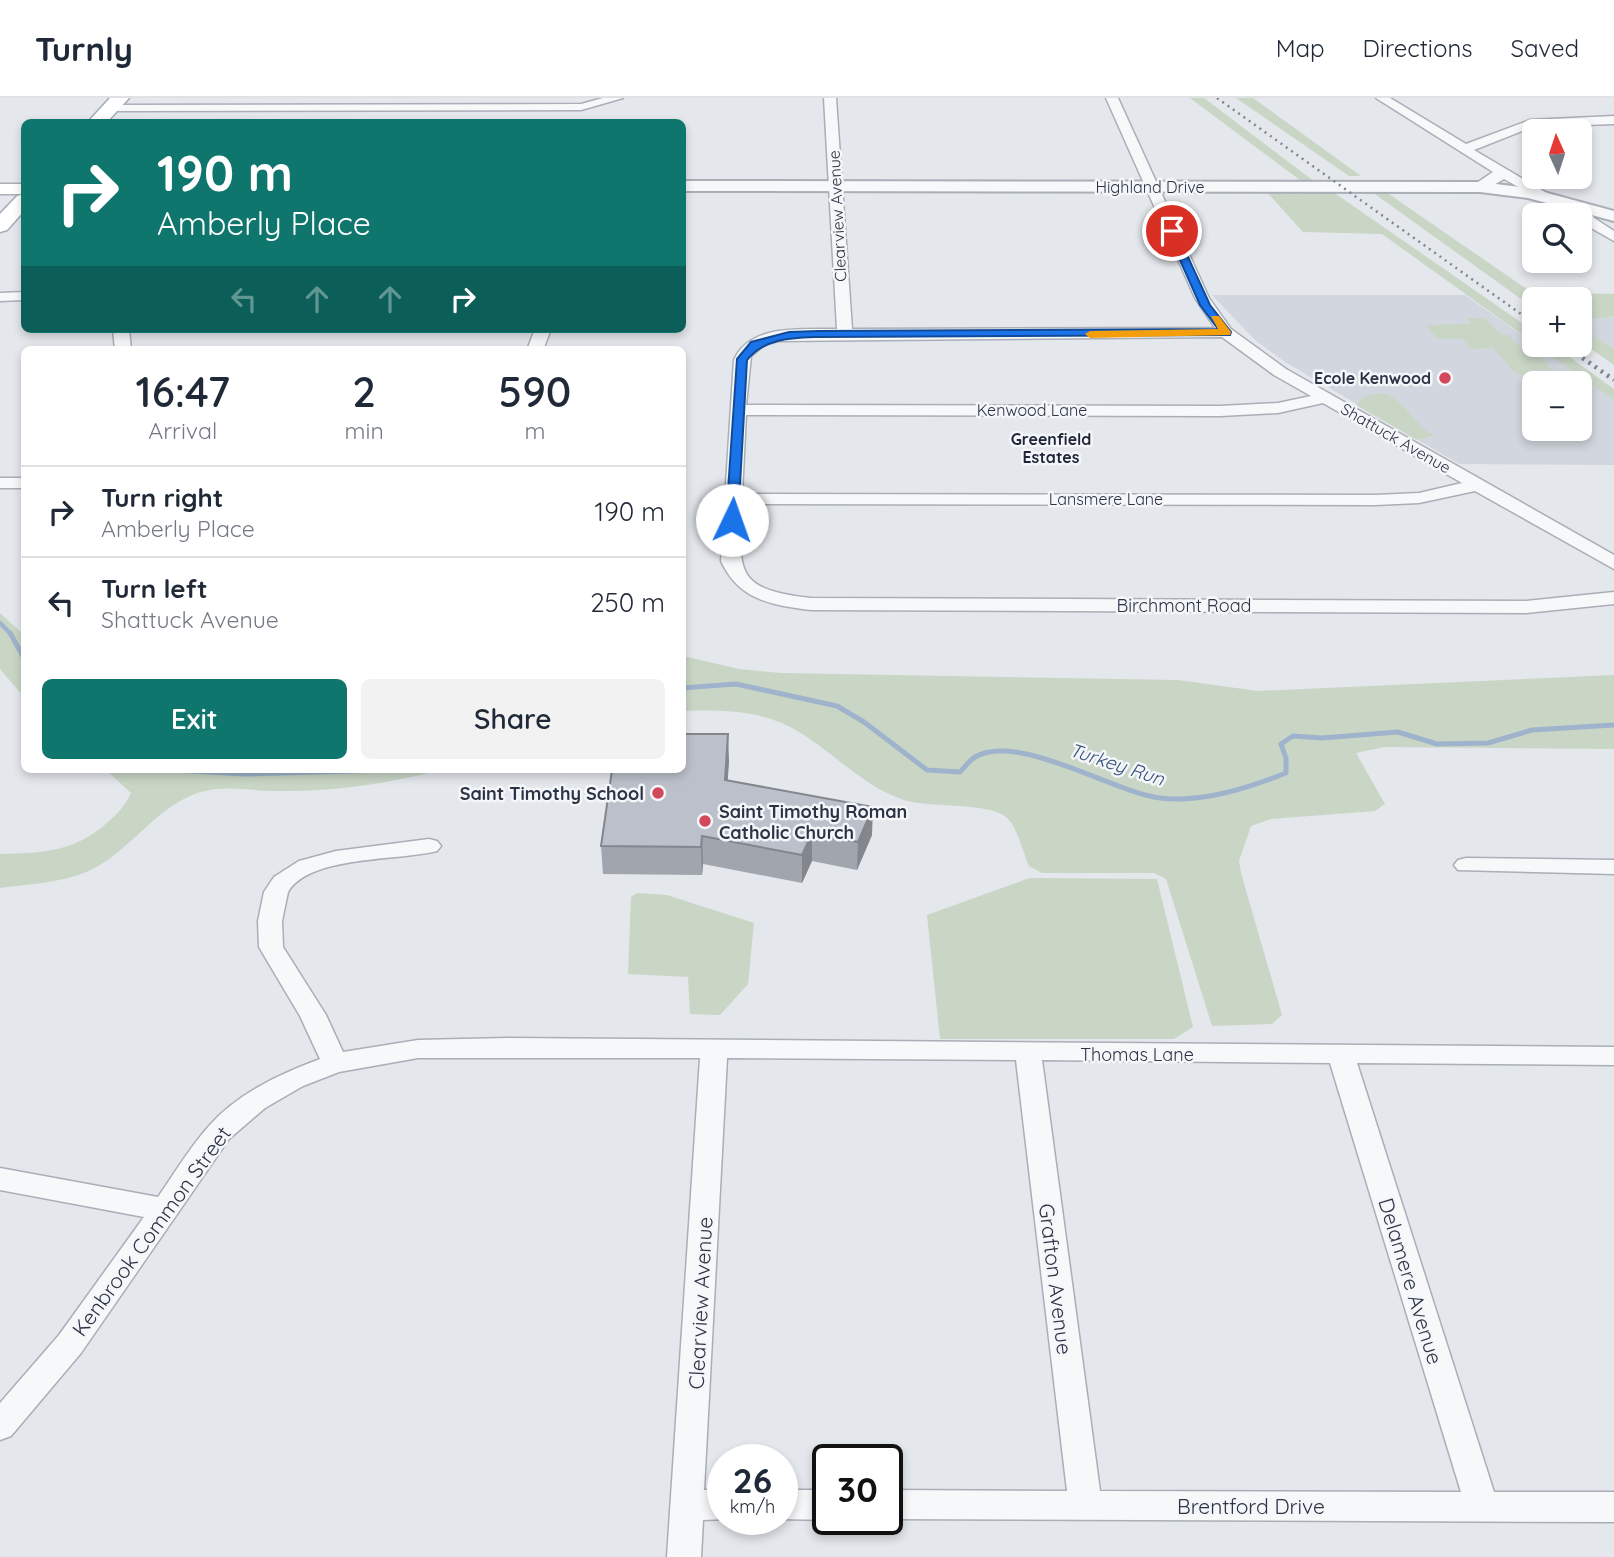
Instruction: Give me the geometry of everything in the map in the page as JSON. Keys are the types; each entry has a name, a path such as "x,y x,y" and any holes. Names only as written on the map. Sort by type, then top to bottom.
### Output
{"main road":[{"path":"100,119 115,103"},
{"path":"0,189 21,188"},
{"path":"0,226 21,203"}],"street":[{"name":"Clearview Avenue","path":"830,98 845,334"},
{"name":"Shattuck Avenue","path":"1112,98 1202,298 1226,332 1280,372 1614,563"},
{"path":"1382,98 1545,198"},
{"path":"115,103 542,107 612,100"},
{"path":"1465,149 1530,124 1614,120"},
{"path":"1480,187 1499,177 1500,171"},
{"name":"Highland Drive","path":"686,186 1480,187 1562,203"},
{"name":"Highland Drive","path":"1592,211 1614,216"},
{"path":"1592,223 1614,237"},
{"path":"0,297 21,296"},
{"path":"733,499 742,359 746,351 764,341 789,335 1226,332"},
{"name":"Kenwood Lane","path":"738,410 1230,411 1278,408 1325,398"},
{"path":"0,483 21,483"},
{"name":"Lansmere Lane","path":"733,499 1375,500 1419,498 1478,485"},
{"name":"Birchmont Road","path":"733,499 730,561 737,577 755,592 781,600 811,604 1526,607 1614,598"},
{"path":"335,1062 313,1015 271,947 270,921 276,892 282,882 307,866 336,858 429,846"},
{"path":"1466,865 1614,867"},
{"name":"Kenbrook Common Street","path":"0,1426 70,1344 219,1132 244,1106 286,1082 335,1062 365,1054 435,1047 659,1049"},
{"name":"Thomas Lane","path":"659,1049 1614,1056"},
{"name":"Clearview Avenue","path":"684,1557 714,1050"},
{"name":"Grafton Avenue","path":"1028,1053 1085,1506"},
{"name":"Delamere Avenue","path":"1341,1055 1482,1506"},
{"path":"0,1179 163,1209"},
{"path":"688,1505 707,1505"},
{"name":"Brentford Drive","path":"903,1505 1614,1507"}],"shaded area":[{"name":"Ecole Kenwood","path":"1212,295 1465,295 1522,335 1522,357 1553,357 1573,371 1522,371 1522,441 1592,441 1592,384 1614,400 1614,465 1459,464 1285,362 1255,340"},
{"path":"1614,316 1614,349 1592,335 1592,319"}],"green space":[{"path":"1190,98 1204,98 1315,182 1304,183"},
{"path":"1236,98 1253,98 1361,176 1349,176"},
{"path":"1265,190 1333,192 1522,323 1522,335 1382,234 1303,232"},
{"path":"1383,190 1524,287 1522,300 1372,192"},
{"path":"1592,293 1614,294 1614,316 1592,319"},
{"path":"1467,318 1485,318 1501,335 1509,335 1522,349 1522,357 1541,357 1552,370 1529,370 1516,374 1493,348 1471,349 1463,339 1437,339 1426,325 1471,324"},
{"path":"1592,335 1614,349 1614,365 1592,349"},
{"path":"1552,357 1570,357 1589,371 1572,371"},
{"path":"1592,373 1614,389 1614,400 1592,385"},
{"path":"1381,393 1397,400 1426,431 1434,435 1417,440 1356,405 1364,397"},
{"path":"0,613 21,632 21,694 0,669"},
{"path":"686,657 739,669 781,673 1178,680 1258,691 1614,675 1614,749 1384,747 1356,753 1385,804 1375,811 1271,819 1251,826 1239,861 1282,1015 1272,1024 1212,1026 1166,879 1154,873 1042,873 1029,866 1014,828 1007,818 999,813 974,807 904,800 872,784 813,741 782,723 758,716 686,711"},
{"path":"109,773 427,773 338,788 296,791 227,788 207,790 168,809 116,853 89,871 56,881 0,888 0,854 57,849 82,840 95,833 118,813 131,793"},
{"path":"1030,878 1157,879 1193,1027 1174,1039 940,1039 927,915"},
{"path":"637,893 667,895 754,923 748,984 720,1015 690,1014 688,977 628,974 631,897"}],"building":[{"name":"Saint Timothy Roman Catholic Church","path":"686,734 728,734 725,780 873,807 858,842 812,833 802,855 702,836 701,847 601,846 612,773 686,773"}],"waterway":[{"name":"Turkey Run","path":"0,623 10,633"},
{"name":"Turkey Run","path":"10,633 21,653"},
{"name":"Turkey Run","path":"686,688 736,684 837,706 864,722 927,770 960,772 975,757 993,751 1015,752 1040,757 1140,793 1176,799 1224,793 1286,773 1286,758 1281,744 1293,736 1322,738 1398,732 1437,744 1488,743 1532,730 1614,725"},
{"name":"Turkey Run","path":"228,773 281,773"}],"railway":[{"path":"1217,98 1522,315"},
{"path":"1581,357 1614,380"}],"slow traffic":[{"path":"1090,334 1226,332 1215,318"}],"place":[{"name":"Ecole Kenwood","path":"1445,378"},
{"name":"Saint Timothy School","path":"658,793"},
{"name":"Saint Timothy Roman Catholic Church","path":"705,821"}],"district":[{"name":"Greenfield Estates","path":"1051,448"}],"route":[{"path":"732,520 742,359 746,351 755,344 789,335 818,334 1163,335 1226,332 1206,305 1172,231"}]}
